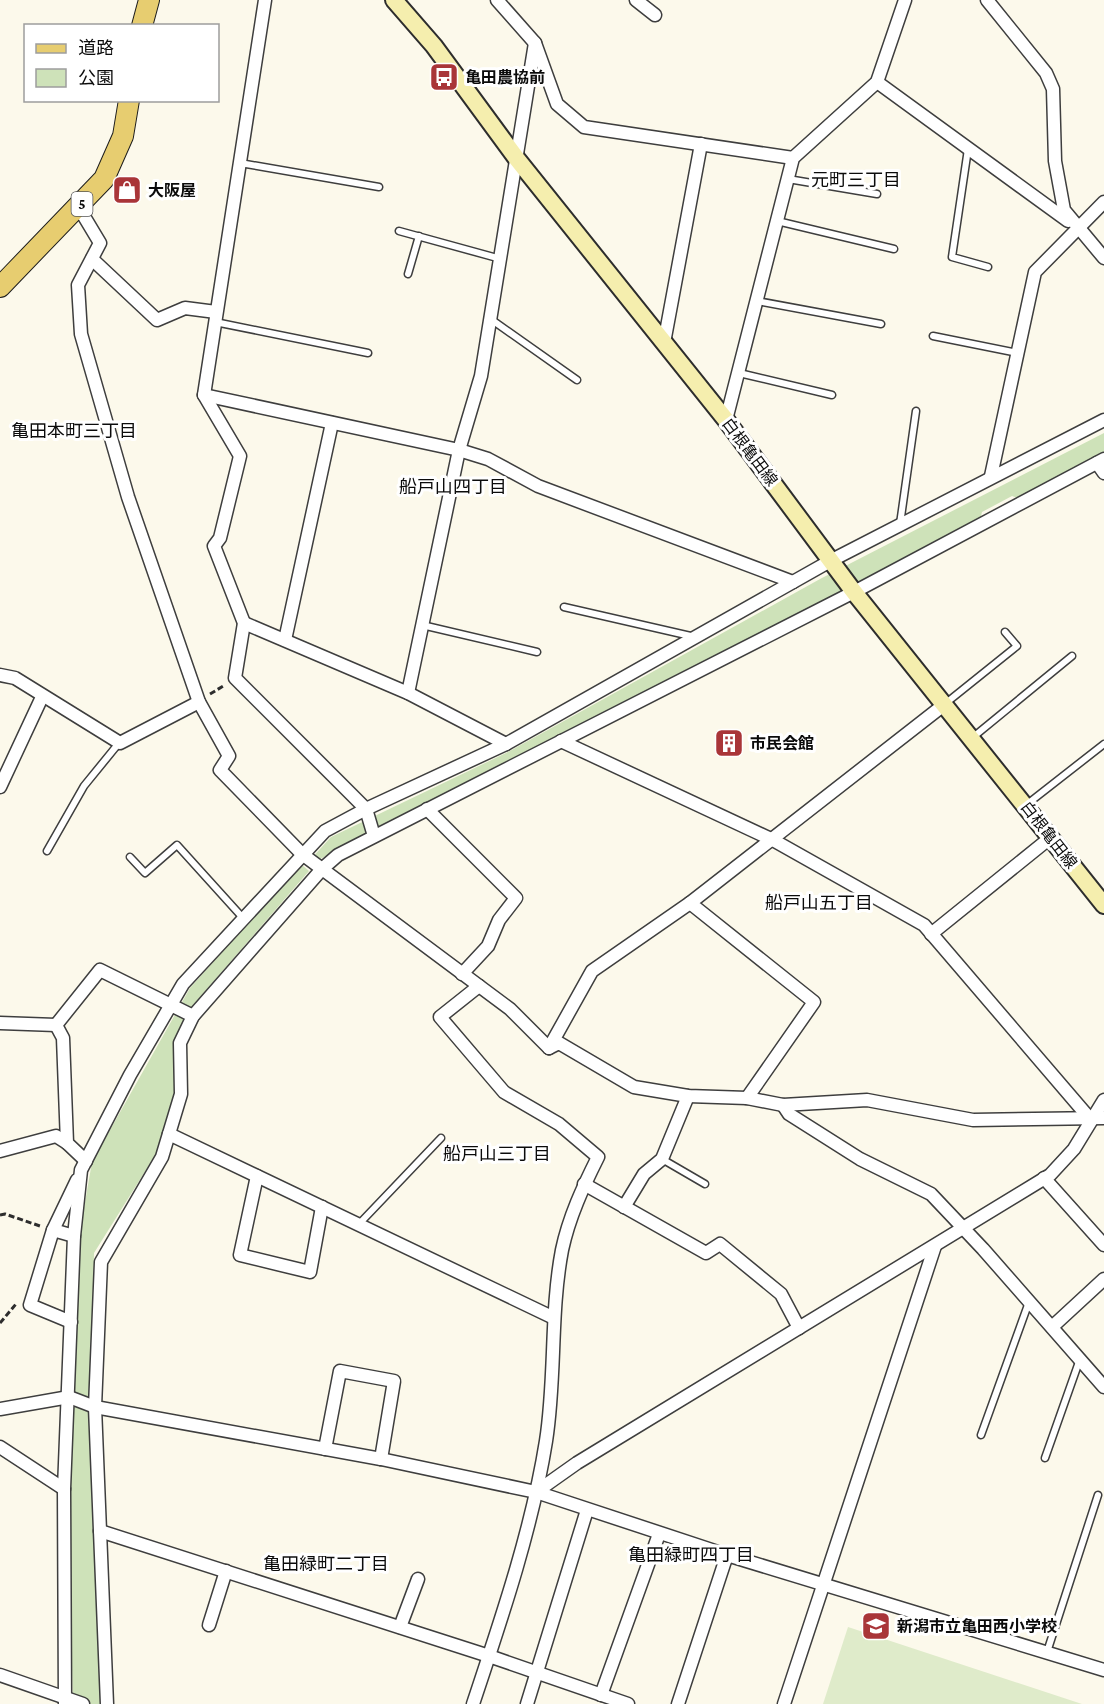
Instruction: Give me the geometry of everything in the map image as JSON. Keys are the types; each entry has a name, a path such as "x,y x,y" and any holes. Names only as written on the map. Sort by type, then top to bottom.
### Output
{"main road":[{"path":"143,24 149,0"},
{"name":"白根亀田線","path":"394,0 434,46 517,159 726,420 854,592 1104,906"},
{"name":"5","path":"0,287 79,208 104,179 123,136 129,102"}],"street":[{"path":"265,0 204,394 240,456 220,538 214,546 244,622 235,678 366,809 374,836"},
{"path":"497,0 535,43 557,104 584,127 793,158"},
{"path":"636,0 655,15"},
{"path":"726,420 793,158 878,82 905,0"},
{"path":"987,0 1046,73 1053,89 1054,160 1064,210 1104,258"},
{"path":"408,693 459,450 481,376 492,320 535,43"},
{"path":"878,82 1078,229"},
{"path":"664,343 701,144"},
{"path":"991,476 1035,273 1104,202"},
{"path":"79,208 100,243 78,285 81,334 128,497 199,702 230,756 220,771 302,854 510,1009 549,1048"},
{"path":"92,259 157,320 185,308 216,317"},
{"path":"204,394 459,450 488,459 538,486 794,582"},
{"path":"71,1322 30,1305 53,1230 130,1075 183,984 325,831 366,809 506,744 832,560 991,476 1104,420"},
{"path":"285,640 332,423"},
{"path":"107,1704 95,1407 101,1262 162,1157 180,1094 180,1043 193,1016 322,869 338,855 1102,465"},
{"path":"244,622 408,693 506,744"},
{"path":"0,675 15,678 42,697 120,743 199,702"},
{"path":"0,787 42,697"},
{"path":"549,1048 592,971 690,903 945,704"},
{"path":"561,741 772,840 924,925 1091,1120"},
{"path":"427,809 516,898 499,920 488,946 462,974"},
{"path":"931,934 1050,838"},
{"path":"690,903 814,1002 747,1098"},
{"path":"56,1025 100,970 193,1016"},
{"path":"473,1704 536,1492 547,1438 554,1318 562,1251 572,1212 598,1157 559,1124 504,1092 440,1017 479,986"},
{"path":"0,1023 56,1025"},
{"path":"56,1025 63,1038 67,1143"},
{"path":"549,1048 559,1043 634,1087 688,1096 747,1098 783,1105 867,1100 973,1120 1091,1120 1104,1118"},
{"path":"624,1207 644,1174 662,1159 688,1096"},
{"path":"536,1492 577,1463 1044,1178 1074,1149 1104,1100"},
{"path":"783,1105 789,1114 860,1159 931,1194 1104,1387"},
{"path":"169,1134 554,1318"},
{"path":"0,1151 56,1136 67,1143 84,1166 74,1236 64,1489 64,1700"},
{"path":"257,1176 240,1256 310,1272 322,1207"},
{"path":"1044,1178 1104,1245"},
{"path":"584,1184 706,1253 720,1244 781,1294 799,1328"},
{"path":"53,1230 74,1236"},
{"path":"784,1704 826,1583 935,1246"},
{"path":"1052,1327 1104,1279"},
{"path":"325,1449 340,1371 394,1381 381,1459"},
{"path":"0,1409 69,1397 95,1407 381,1459 536,1492 659,1534 826,1583 1104,1670"},
{"path":"0,1447 64,1489"},
{"path":"527,1704 587,1510"},
{"path":"100,1531 489,1656 628,1704"},
{"path":"601,1695 659,1534"},
{"path":"678,1704 727,1555"},
{"path":"209,1625 226,1571"},
{"path":"400,1627 418,1579"},
{"path":"0,1675 64,1700 83,1704"}],"lane":[{"path":"968,148 952,257 988,267"},
{"path":"240,163 379,187"},
{"path":"788,179 877,194"},
{"path":"777,221 894,249"},
{"path":"399,231 501,259"},
{"path":"408,274 418,236"},
{"path":"756,301 881,324"},
{"path":"216,317 368,353"},
{"path":"492,320 577,380"},
{"path":"933,336 1018,353"},
{"path":"738,373 832,395"},
{"path":"900,524 916,411"},
{"path":"564,607 695,637"},
{"path":"422,625 537,652"},
{"path":"945,704 1017,646 1005,632"},
{"path":"971,738 1072,656"},
{"path":"47,851 84,786 120,743"},
{"path":"1025,806 1104,744"},
{"path":"130,857 145,873 177,845 243,918"},
{"path":"359,1225 441,1138"},
{"path":"662,1159 705,1184"},
{"path":"981,1435 1029,1302"},
{"path":"1045,1458 1080,1359"},
{"path":"1047,1652 1098,1495"}],"path":[{"path":"199,702 235,678"},
{"path":"0,1215 5,1214 53,1230"},
{"path":"0,1323 19,1300 30,1305"}],"green space":[{"path":"1104,433 1104,453 1020,499 1012,496 982,512 980,520 320,859 310,860 331,837 506,753 820,579"},
{"path":"301,864 309,871 187,1012 177,1044 176,1096 156,1154 94,1253 91,1439 107,1704 73,1704 67,1490 80,1231 92,1162 190,988"},
{"path":"848,1627 1082,1704 823,1704"}],"place":[{"name":"亀田農協前","path":"444,77"},
{"name":"大阪屋","path":"127,190"},
{"name":"市民会館","path":"729,743"},
{"name":"新潟市立亀田西小学校","path":"876,1626"}],"district":[{"name":"元町三丁目","path":"856,180"},
{"name":"亀田本町三丁目","path":"74,431"},
{"name":"船戸山四丁目","path":"453,487"},
{"name":"船戸山五丁目","path":"819,903"},
{"name":"船戸山三丁目","path":"497,1154"},
{"name":"亀田緑町四丁目","path":"691,1555"},
{"name":"亀田緑町二丁目","path":"326,1564"}]}
